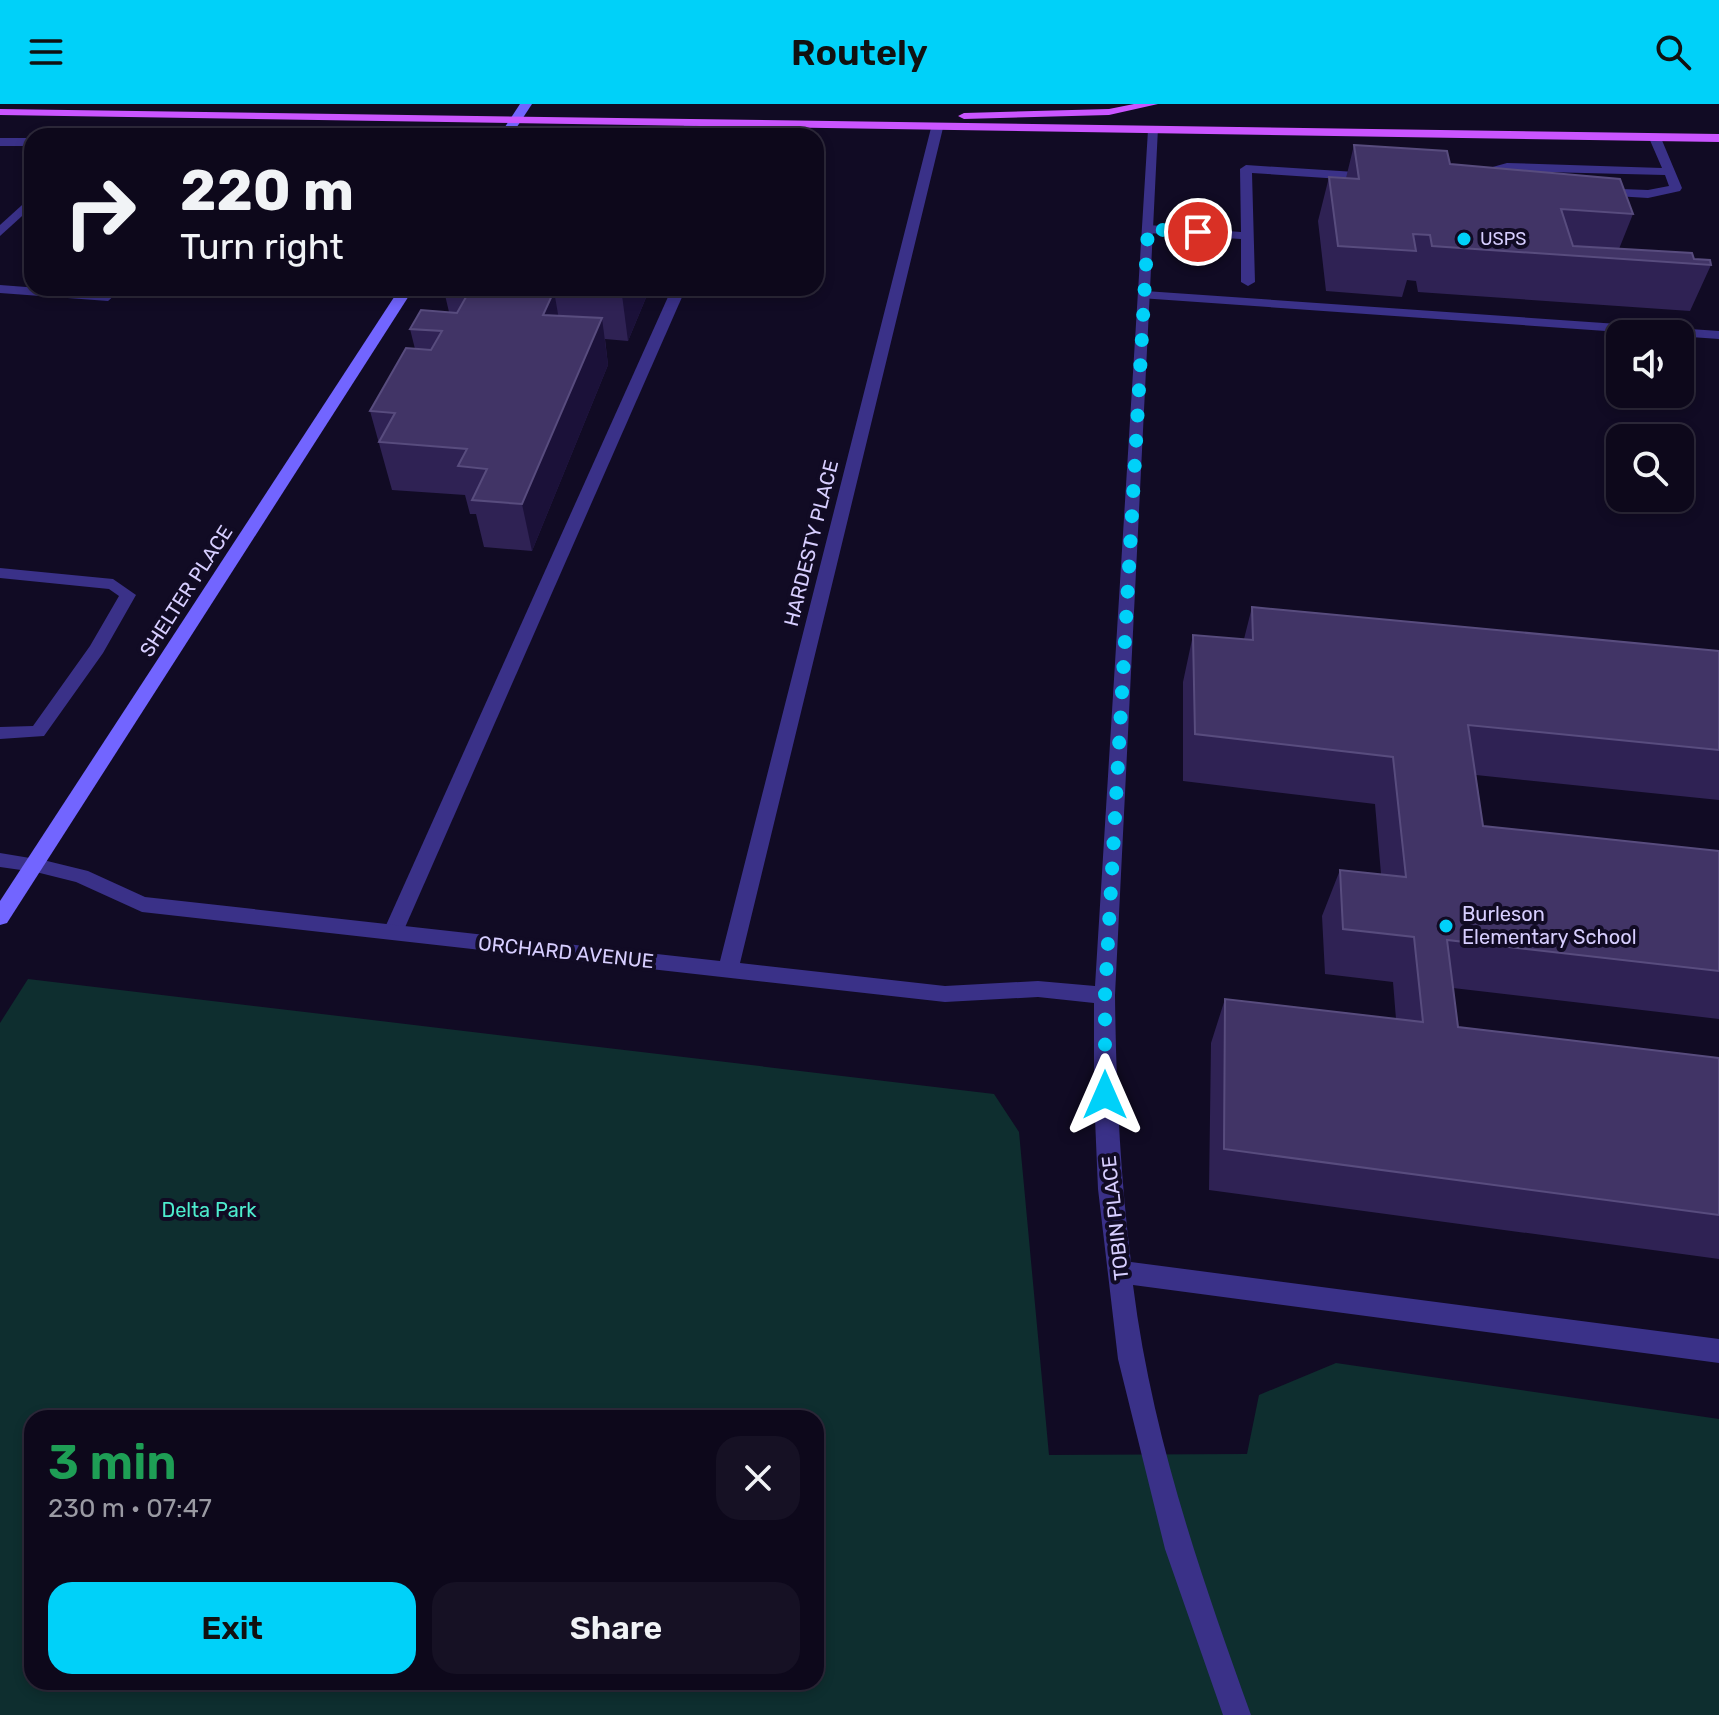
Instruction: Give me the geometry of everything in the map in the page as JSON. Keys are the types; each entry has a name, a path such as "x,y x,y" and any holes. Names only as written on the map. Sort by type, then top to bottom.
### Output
{"main road":[{"path":"876,126 990,114 1109,112 1152,104"},
{"path":"0,112 516,119 690,123 732,128"},
{"path":"812,128 876,126 1719,138"}],"street":[{"path":"510,128 526,104"},
{"path":"688,128 690,123"},
{"name":"HARDESTY PLACE","path":"728,970 937,128"},
{"name":"TOBIN PLACE","path":"1154,130 1105,995 1105,1095 1110,1189 1130,1359 1178,1549 1237,1715"},
{"path":"1587,190 1648,194 1676,188 1655,138"},
{"path":"0,142 24,142"},
{"path":"1496,185 1493,171 1507,167 1670,172"},
{"path":"1248,282 1246,169 1386,178"},
{"path":"1480,184 1511,186"},
{"path":"0,232 24,208"},
{"path":"1148,229 1247,236"},
{"path":"0,289 24,291"},
{"path":"1145,295 1719,335"},
{"name":"SHELTER PLACE","path":"0,917 402,296"},
{"path":"393,932 675,296"},
{"path":"0,573 113,584 128,595 97,649 38,732 1,736"},
{"name":"ORCHARD AVENUE","path":"0,860 81,876 142,904 945,994 1038,989 1105,995"},
{"path":"1120,1272 1719,1351"}],"green space":[{"name":"Delta Park","path":"28,979 994,1094 1019,1132 1049,1455 1247,1454 1259,1395 1336,1363 1719,1419 1719,1715 0,1715 0,1023"}],"building":[{"path":"1354,145 1447,151 1450,164 1620,179 1633,214 1561,209 1573,246 1692,253 1694,259 1710,260 1711,265 1432,246 1430,235 1413,234 1416,251 1338,246 1329,177 1359,179"},
{"path":"456,296 552,296 543,315 602,318 522,504 472,500 487,469 458,466 467,449 379,442 395,413 370,411 406,348 431,350 442,331 410,329 421,310 457,313 466,297"},
{"path":"1252,607 1719,651 1719,750 1468,725 1483,826 1719,851 1719,971 1447,940 1458,1027 1719,1058 1719,1215 1224,1149 1225,999 1423,1022 1414,937 1343,929 1340,870 1406,877 1393,757 1195,734 1193,635 1253,640"}],"place":[{"name":"USPS","path":"1464,239"},
{"name":"Burleson Elementary School","path":"1446,926"}],"route":[{"path":"1105,1095 1105,995 1148,229 1198,232"}]}
